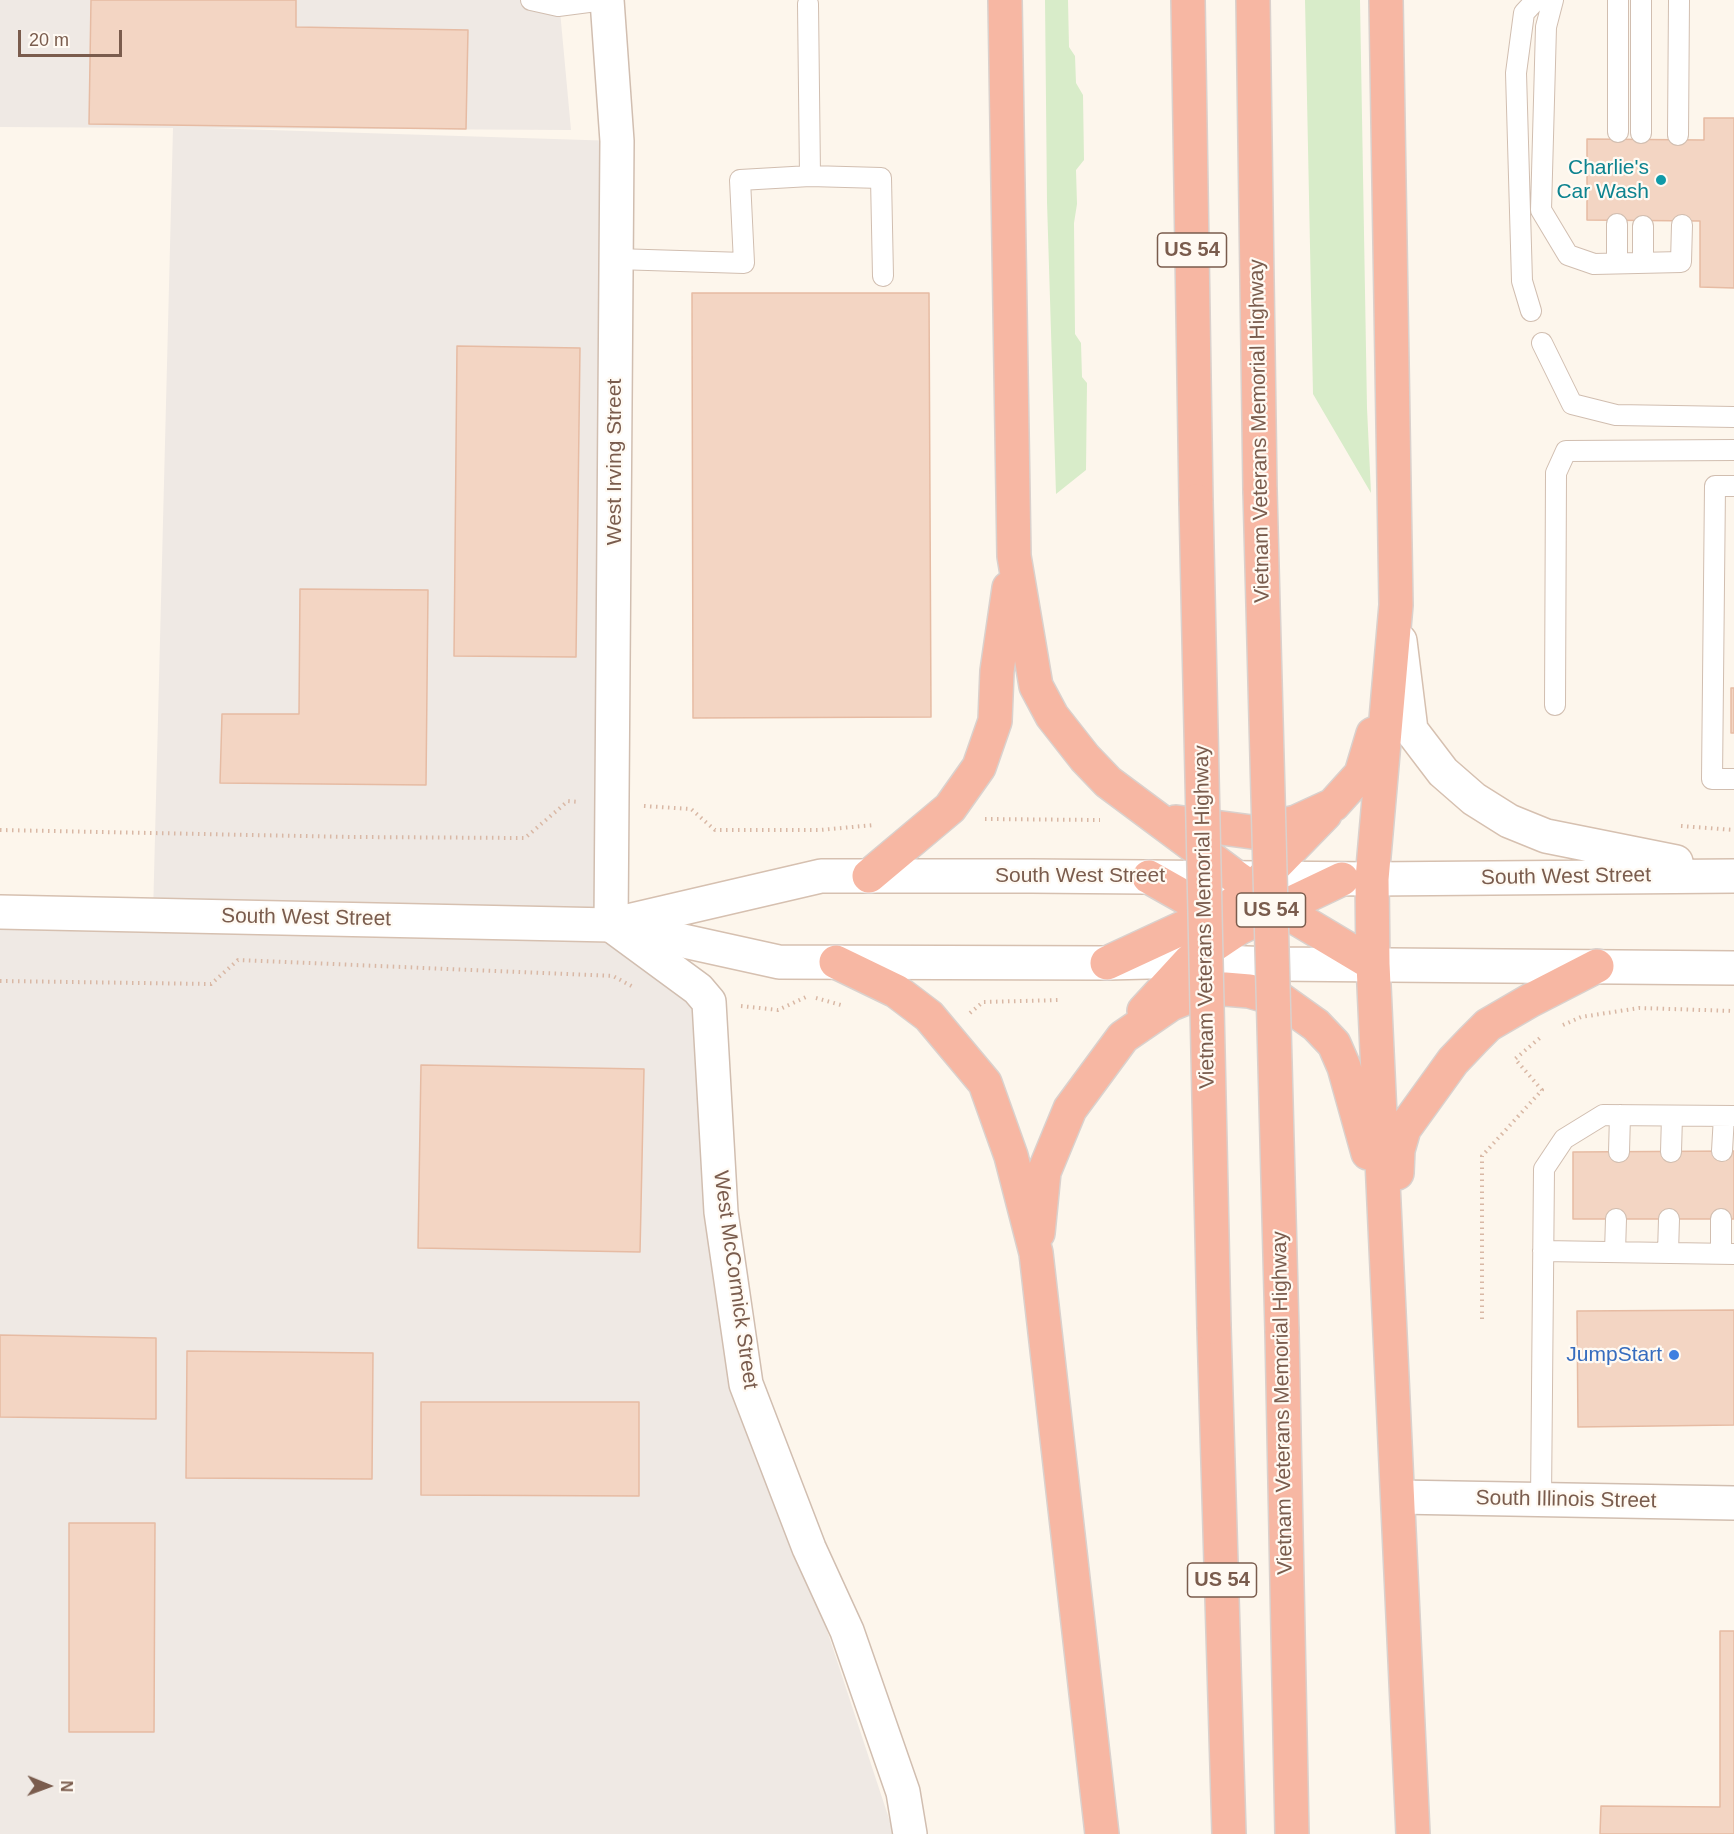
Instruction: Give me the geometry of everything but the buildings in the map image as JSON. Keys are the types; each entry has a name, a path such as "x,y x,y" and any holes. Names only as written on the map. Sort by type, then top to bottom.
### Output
{"highway":[{"path":"1005,0 1014,556 1036,686 1052,716 1085,758 1108,782 1251,881 1281,909 1373,964"},
{"name":"Vietnam Veterans Memorial Highway","path":"1188,0 1196,501 1214,1327 1229,1834"},
{"name":"Vietnam Veterans Memorial Highway","path":"1253,0 1260,490 1282,1331 1292,1834"},
{"path":"1386,0 1396,605 1391,673 1357,879 1373,964 1413,1834"},
{"path":"870,876 950,808 979,767 994,721 997,671 1014,556"},
{"path":"1036,1253 1044,1172 1070,1109 1159,993 1227,921 1251,881 1333,806 1361,774 1391,673"},
{"path":"1160,820 1252,832 1296,822 1333,806"},
{"path":"1149,877 1227,921 1258,945 1275,964 1334,1044 1352,1089 1385,1219"},
{"path":"1107,963 1227,921 1281,909 1357,879"},
{"path":"836,962 896,991 929,1016 945,1033 985,1083 1011,1156 1036,1253 1102,1834"},
{"path":"1391,1343 1398,1150 1404,1129 1453,1061 1488,1025 1597,966"},
{"path":"1123,1037 1171,1004 1203,991 1226,989 1249,991 1281,999 1316,1025 1334,1044"}],"main road":[{"name":"West Irving Street","path":"606,0 617,141 611,925"},
{"path":"1396,605 1411,730 1443,772 1474,799 1509,821 1546,836 1734,875"},
{"name":"South West Street","path":"611,925 821,876 1149,877 1251,881 1734,875"},
{"name":"South West Street","path":"0,912 611,925 779,962 1191,961 1275,964 1734,968"},
{"path":"611,925 698,989 709,1002"},
{"name":"West McCormick Street","path":"709,1002 721,1212 746,1384 809,1548 847,1631 903,1792 910,1834"},
{"name":"South Illinois Street","path":"1398,1497 1734,1503"}],"lane":[{"path":"531,0 558,6 606,0"},
{"path":"1531,311 1522,281 1516,73 1524,12 1536,0"},
{"path":"1553,0 1546,27 1541,210 1568,255 1594,264 1681,262 1683,225"},
{"path":"1618,0 1618,132"},
{"path":"1641,0 1641,133"},
{"path":"1678,135 1679,0"},
{"path":"807,4 810,176"},
{"path":"616,259 744,262 740,180 810,176 880,178 883,276"},
{"path":"1617,224 1617,263"},
{"path":"1643,226 1643,263"},
{"path":"1542,343 1572,404 1616,416 1734,417"},
{"path":"1555,705 1556,474 1566,451 1734,450"},
{"path":"1734,486 1715,486 1712,779 1734,779"},
{"path":"1541,1500 1544,1169 1564,1139 1603,1115 1729,1116 1722,1151"},
{"path":"1619,1152 1620,1115"},
{"path":"1671,1116 1671,1152"},
{"path":"1615,1252 1616,1219"},
{"path":"1668,1253 1669,1219"},
{"path":"1543,1251 1727,1254 1721,1219"}],"path":[{"path":"959,796 984,819 1104,820"},
{"path":"0,830 525,838 568,801 691,809 715,830 820,830 875,825"},
{"path":"0,981 211,984 238,960 613,976 644,992"},
{"path":"709,1002 778,1010 807,996 841,1005"},
{"path":"945,1033 983,1002 1070,1000"},
{"path":"1554,1029 1581,1017 1639,1008 1734,1011"},
{"path":"1482,1319 1482,1156 1542,1090 1515,1059 1545,1033"}],"shaded area":[{"path":"0,0 559,0 571,130 207,128 617,141 611,925 698,989 746,1384 894,1834 0,1834 0,912 153,915 173,128 0,127"}],"green space":[{"path":"1045,0 1068,0 1069,47 1075,56 1076,83 1083,95 1084,160 1076,170 1077,204 1074,223 1075,334 1081,343 1082,377 1087,383 1086,470 1056,494 1047,202"},
{"path":"1305,0 1360,0 1367,408 1371,493 1313,394"}],"place":[{"name":"Charlie's Car Wash","path":"1661,180"},
{"name":"JumpStart","path":"1674,1355"}]}
